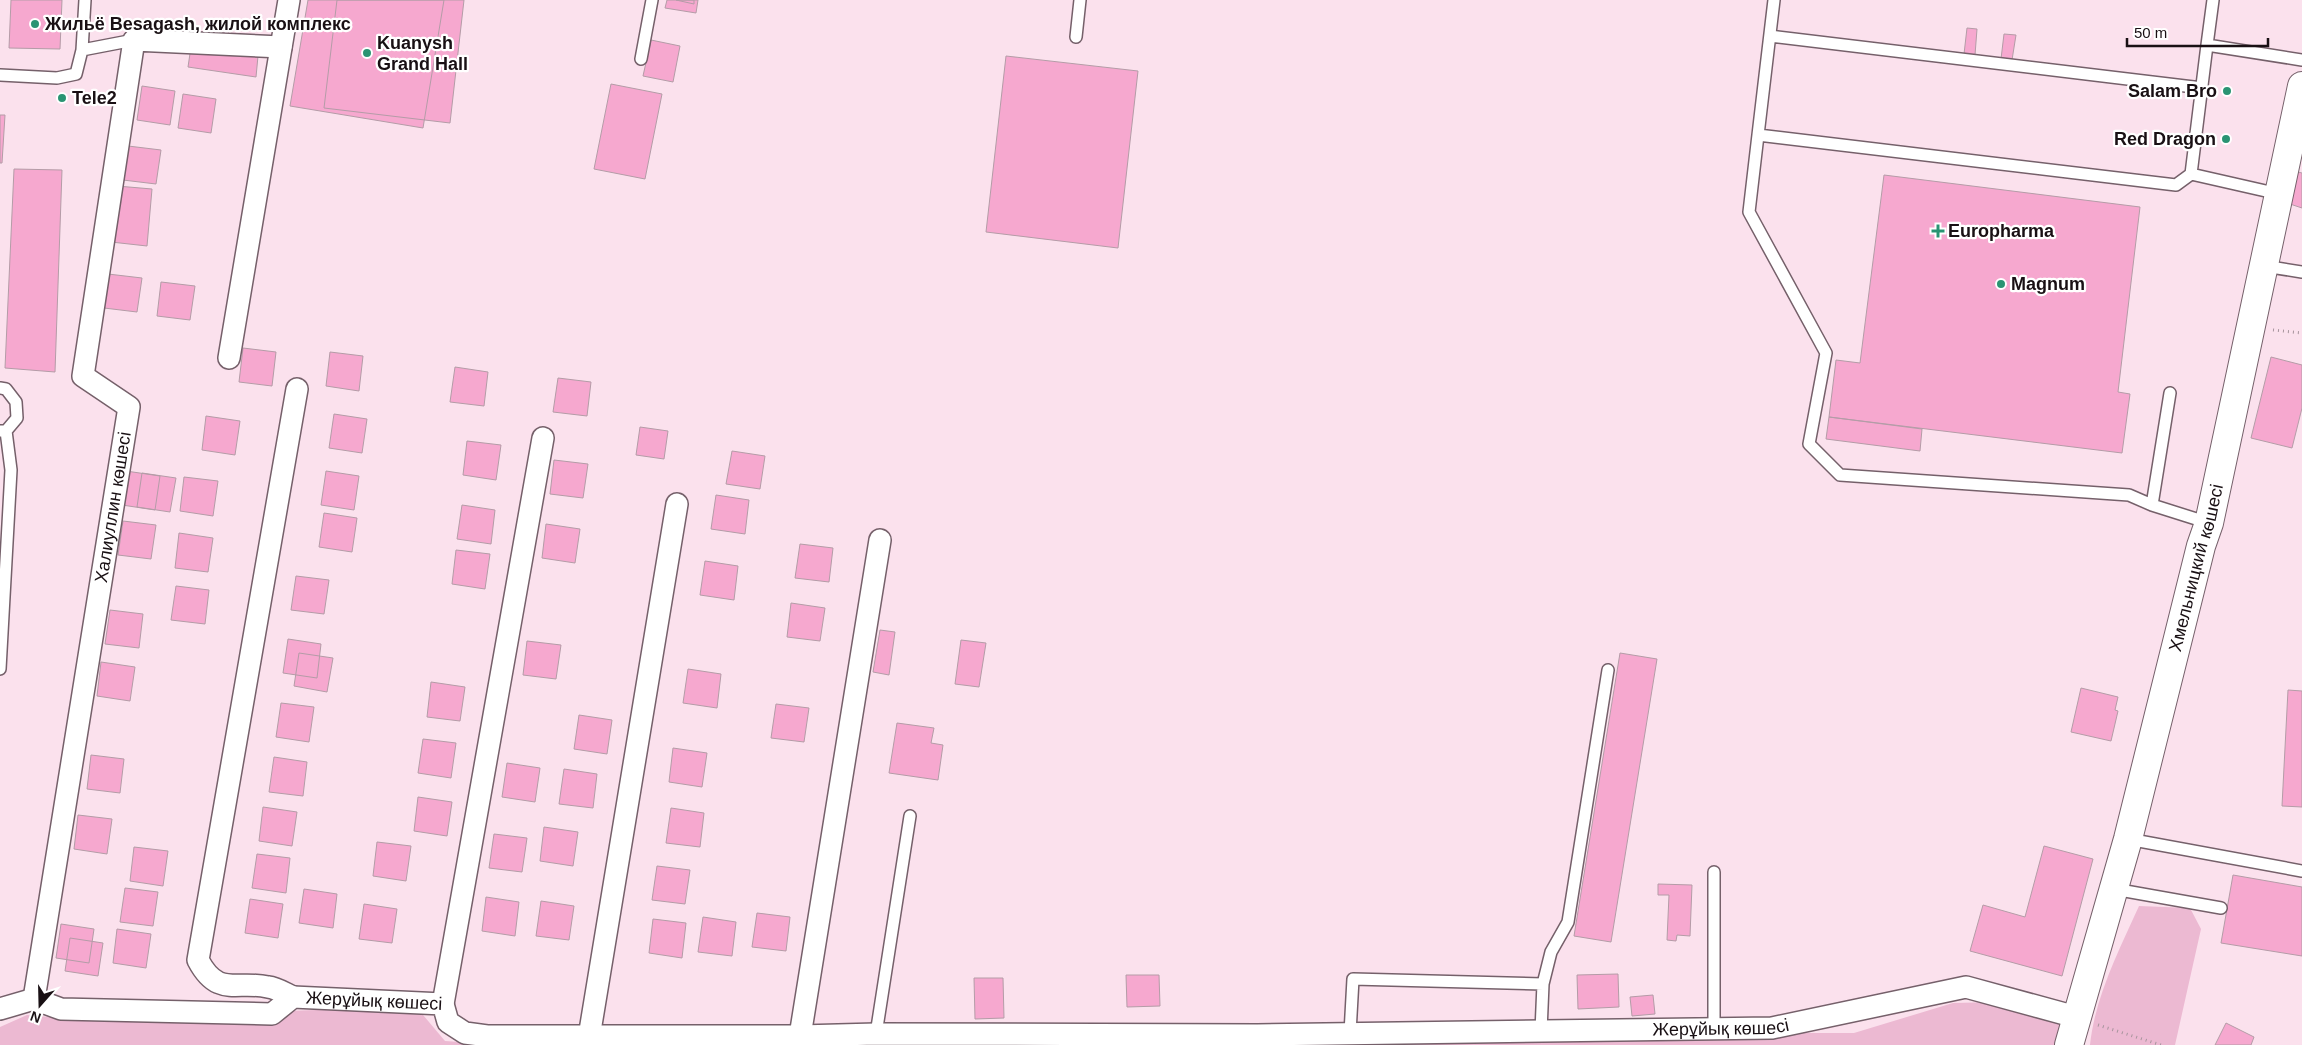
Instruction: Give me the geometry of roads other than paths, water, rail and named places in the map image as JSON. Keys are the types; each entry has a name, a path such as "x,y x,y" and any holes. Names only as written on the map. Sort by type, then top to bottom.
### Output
{"street":[{"path":"229,358 289,0"},
{"path":"134,40 281,47"},
{"name":"Халиуллин көшесі","path":"34,999 129,406 82,376 134,40"},
{"name":"Хмельницкий көшесі","path":"2069,1045 2128,839 2191,584 2208,523 2302,86"},
{"path":"294,997 269,987 221,984 206,976 198,960 297,389"},
{"path":"443,1004 543,438"},
{"path":"589,1037 676,504"},
{"path":"800,1036 880,540"},
{"name":"Жерұйық көшесі","path":"34,999 61,1009 272,1014 294,997 443,1004 448,1022 465,1033 487,1036 589,1037 1350,1033 1772,1028 1966,988 2076,1017"},
{"path":"0,1010 34,999"}],"lane":[{"path":"0,76 57,78 76,74 82,50 85,0"},
{"path":"641,58 652,0"},
{"path":"1076,36 1080,0"},
{"path":"1774,0 1749,212 1826,353 1809,444 1840,475 2129,495 2152,505 2208,523"},
{"path":"1758,135 2176,186 2191,174 2213,0"},
{"path":"1770,36 2202,88"},
{"path":"82,50 134,40"},
{"path":"2207,45 2302,60"},
{"path":"2191,174 2279,194"},
{"path":"2264,266 2302,272"},
{"path":"0,388 6,389 16,402 17,418 3,431 11,470 0,669"},
{"path":"2152,505 2170,393"},
{"path":"1541,1031 1543,984 1551,952 1568,922 1608,670"},
{"path":"876,1034 910,816"},
{"path":"2128,839 2302,871"},
{"path":"1714,872 1714,1029"},
{"path":"2114,889 2221,908"},
{"path":"1350,1033 1353,980 1543,984"}],"place":[{"name":"Жильё Besagash, жилой комплекс","path":"35,24"},
{"name":"Kuanysh Grand Hall","path":"367,53"},
{"name":"Salam Bro","path":"2227,91"},
{"name":"Tele2","path":"62,98"},
{"name":"Red Dragon","path":"2226,139"},
{"name":"Europharma","path":"1938,231"},
{"name":"Magnum","path":"2001,284"}]}
